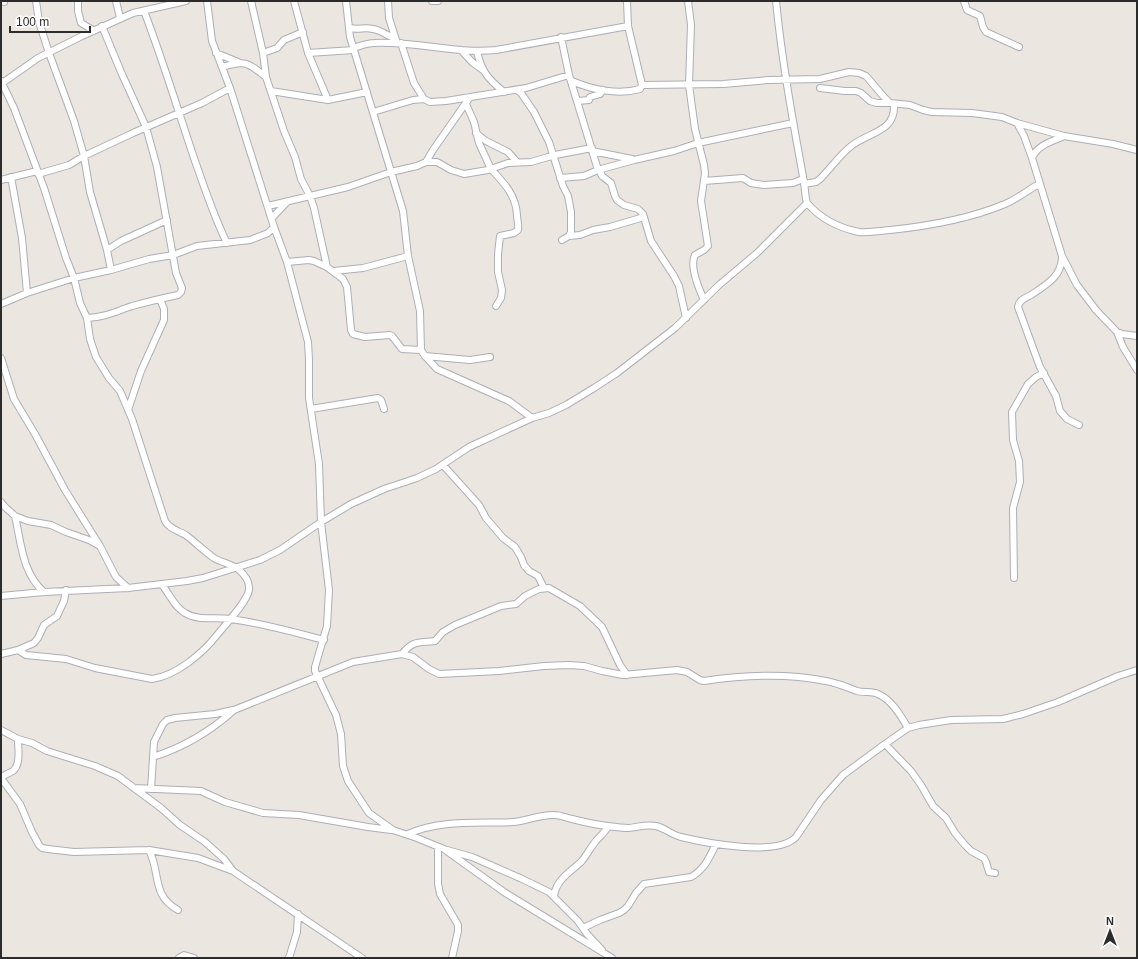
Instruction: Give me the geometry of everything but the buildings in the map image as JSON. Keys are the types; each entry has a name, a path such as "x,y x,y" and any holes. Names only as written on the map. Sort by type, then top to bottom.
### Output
{"street":[{"path":"36,1 39,22 74,121 84,156 90,192 107,250 111,270"},
{"path":"78,1 78,11 82,24 82,36"},
{"path":"116,1 120,18"},
{"path":"18,650 26,655 66,658 95,668 152,679 159,678 189,662 202,652 247,597 249,590 245,576 237,568 213,557 181,532 167,525 162,514 135,426 120,391 109,378 96,357 90,339 87,318 80,303 74,278 66,258 46,194 14,108 1,83 38,58 120,18 186,1"},
{"path":"207,1 212,42 230,88 274,227 287,262 308,342 309,398 319,464 321,522 329,590 328,626 315,663 315,671 336,715 341,734 343,766 348,781 369,813 393,830"},
{"path":"251,1 263,53 266,77 284,132 295,157 301,180 310,196 327,267"},
{"path":"294,1 308,53 328,100"},
{"path":"346,1 354,49 403,211 408,256 420,310 421,350 437,369 509,401 532,418"},
{"path":"388,1 389,18 414,83 424,98 430,102 470,98 517,90 543,84 569,75"},
{"path":"432,1 438,1"},
{"path":"627,1 628,26 642,85"},
{"path":"688,1 691,25 689,85 694,129 704,165 702,201 708,246 704,250 694,254 693,263 698,285 704,300"},
{"path":"776,1 786,80 804,181 806,203 819,214 833,223 850,230 870,232 938,224 1006,204 1039,184"},
{"path":"964,1 967,10 980,16 986,32 1019,46"},
{"path":"144,11 160,54 178,113 218,224 227,244"},
{"path":"82,24 93,30"},
{"path":"87,318 105,316 134,306 178,295 182,288 176,273 157,167 146,127 102,26"},
{"path":"308,53 354,49 374,43 398,41 478,52 628,26"},
{"path":"350,28 359,30 374,29 398,41"},
{"path":"263,53 277,48 284,40 303,32"},
{"path":"561,37 569,75 598,169 602,176 611,183 617,200 624,205 641,211 651,241 679,286 686,318"},
{"path":"461,50 504,92"},
{"path":"478,52 483,70"},
{"path":"216,53 246,64 266,77"},
{"path":"222,67 238,62"},
{"path":"642,85 689,85 820,79 849,72 859,73 866,76 884,97 892,103 893,117 881,130 851,146 816,182 804,181 764,185 750,183 743,178 704,180"},
{"path":"572,81 591,89 603,90 636,90 640,89 642,85"},
{"path":"1,180 69,165 84,156 202,103 230,88"},
{"path":"820,88 856,91 870,101 910,105 932,112 972,113 1002,117 1017,123 1064,136 1113,144 1137,150"},
{"path":"271,90 328,100 366,92"},
{"path":"517,90 534,112 555,155 560,178 570,203 572,227 569,236"},
{"path":"578,101 590,100 590,97 600,94 603,90"},
{"path":"373,112 424,98"},
{"path":"426,162 470,98"},
{"path":"466,104 474,122 479,144 491,169 512,194 516,204 518,230 500,238 498,272 502,290 501,298 496,306"},
{"path":"560,178 584,176 598,169 674,151 698,143 793,123"},
{"path":"1017,123 1024,136 1032,158 1062,256 1077,285 1096,310 1117,332 1123,347 1137,370"},
{"path":"476,133 486,141 508,152 517,162"},
{"path":"1032,158 1033,155 1046,144 1064,136"},
{"path":"268,206 348,187 426,162 437,162 451,170 464,174 491,169 508,163 531,162 555,155 592,149 634,160"},
{"path":"11,177 24,252 27,293"},
{"path":"272,218 287,202"},
{"path":"1,596 66,590 128,588 162,584 203,578 260,560 280,550 321,522 351,504 384,489 417,478 443,465 469,447 532,418 549,413 566,405 617,373 686,318 719,285 757,253 806,203"},
{"path":"562,240 569,236 580,235 593,230 610,227 644,217"},
{"path":"107,250 121,241 167,220"},
{"path":"1,304 27,293 74,278 111,270 149,259 173,255 197,246 227,244 257,238 274,227"},
{"path":"334,271 363,268 408,256"},
{"path":"1062,256 1061,266 1056,275 1032,294 1020,301 1018,307 1040,366 1063,416 1079,425"},
{"path":"287,262 309,260 327,267 343,279 347,287 353,334 365,337 390,335 402,348 421,350"},
{"path":"128,410 141,371 164,320 164,308 160,299"},
{"path":"1117,332 1137,336"},
{"path":"425,356 470,360 490,356"},
{"path":"1,358 3,371 14,399 69,496 100,546 116,577 128,588"},
{"path":"1014,578 1013,508 1020,482 1019,461 1013,440 1012,412 1028,384 1036,377 1044,373"},
{"path":"311,409 378,398 381,400 384,409"},
{"path":"443,465 479,505 486,518 503,538 515,548 522,557 524,565 529,571 538,576 544,588"},
{"path":"1,502 15,516 28,522 51,525 90,540 100,546"},
{"path":"15,516 25,562 35,584 44,592"},
{"path":"162,584 178,608 190,616 199,618 230,619 324,640"},
{"path":"402,654 408,647 416,642 435,641 443,632 455,625 501,606 516,604 525,596 544,588 552,589 580,606 602,627 620,665 627,675"},
{"path":"1,654 18,650 34,643 44,625 57,616 64,601 66,590"},
{"path":"151,789 154,742 163,724 167,720 234,710 354,662 402,654 413,657 429,670 439,674 569,665 584,666 602,671 627,675 678,670 687,672 704,681 722,678 783,676 825,681 860,692 878,694 887,700 899,713 908,728"},
{"path":"408,834 419,829 436,825 512,822 556,815 586,823 608,826 629,828 648,825 656,826 679,837 716,844 744,847 776,846 792,841 830,788 843,775 908,728 951,720 1003,718 1023,714 1058,702 1118,676 1137,670"},
{"path":"153,757 187,744 219,724 234,710"},
{"path":"1,730 18,739 32,743 53,753 95,766 118,776 161,808 180,825 205,842 224,859 233,871"},
{"path":"18,739 18,760 16,768 1,778 20,804 32,832 39,846 42,848 48,850 74,852 149,850 198,858 233,871 362,958"},
{"path":"885,744 911,771 933,806 946,818 962,842 971,851 984,858 989,872 995,873"},
{"path":"134,788 201,791 225,802 263,813 299,815 393,830 408,834 441,848 472,857 520,878 554,896 578,921 604,953"},
{"path":"554,896 555,890 562,879 606,832 608,826"},
{"path":"583,928 600,920 619,914 628,906 644,884 691,877 707,863 716,844"},
{"path":"441,848 504,892 612,958"},
{"path":"441,848 438,884 440,894 458,925 458,932 452,958"},
{"path":"149,850 154,859 160,892 164,899 178,910"},
{"path":"289,958 297,932 298,914"},
{"path":"179,958 184,955 194,958"}]}
